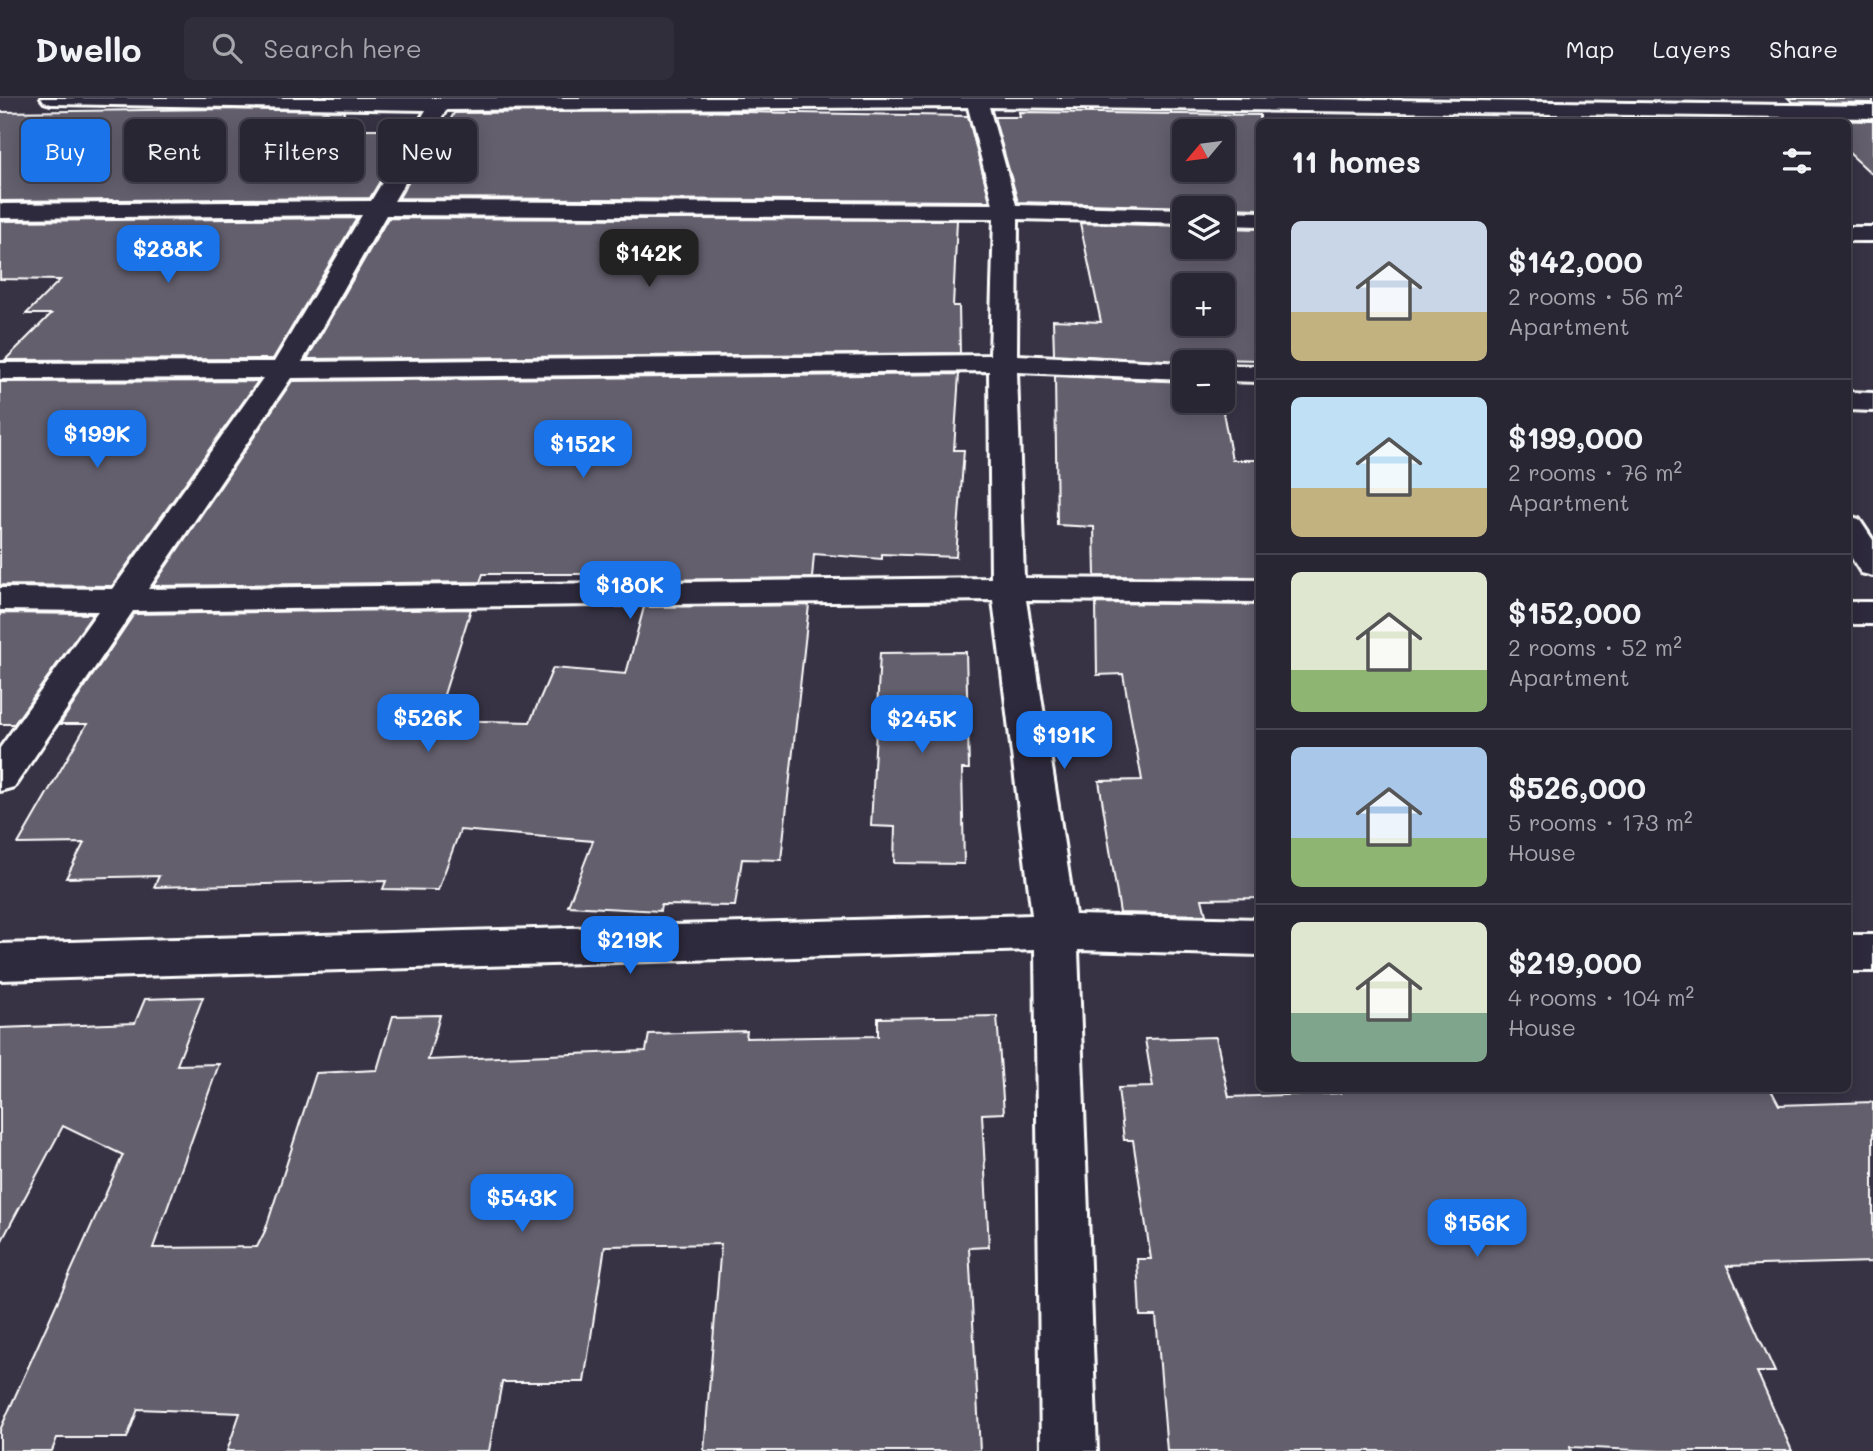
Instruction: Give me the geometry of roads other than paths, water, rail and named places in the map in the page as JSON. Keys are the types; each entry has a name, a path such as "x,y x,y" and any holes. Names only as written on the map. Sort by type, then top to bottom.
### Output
{"street":[{"path":"51,98 442,101 976,99 1873,112"},
{"path":"976,99 1006,211 1003,363 1008,589 1056,932 1069,1451"},
{"path":"0,776 284,370 442,101"},
{"path":"0,211 377,208 1006,211 1172,216"},
{"path":"1235,218 1256,219"},
{"path":"1851,234 1873,234"},
{"path":"0,371 1003,363 1172,370"},
{"path":"1235,373 1256,374"},
{"path":"1851,401 1873,402"},
{"path":"1851,531 1873,566"},
{"path":"0,599 125,600 1008,589 1256,591"},
{"path":"1851,612 1873,613"},
{"path":"0,962 1056,932 1256,937"},
{"path":"1851,953 1873,953"}]}
